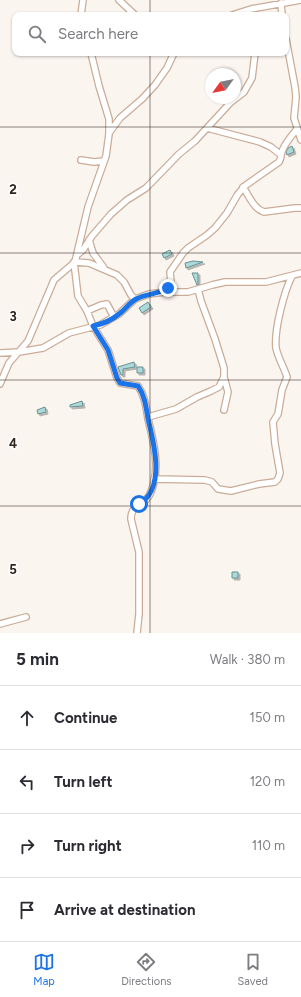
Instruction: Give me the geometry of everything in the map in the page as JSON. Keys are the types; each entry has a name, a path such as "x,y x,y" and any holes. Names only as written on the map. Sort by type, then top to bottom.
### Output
{"street":[{"path":"81,12 83,0"},
{"path":"118,0 132,12"},
{"path":"242,12 279,2 301,0"},
{"path":"279,2 281,12"},
{"path":"289,55 296,97 294,118 301,140"},
{"path":"0,384 10,363 28,341 54,280 74,262 88,207 104,161 109,134 108,113 102,98 92,56"},
{"path":"109,134 120,118 155,85 167,68 173,56"},
{"path":"77,255 83,250 89,240 111,214 123,203 146,188 179,154 195,141 230,102 241,95 247,88 252,78 255,56"},
{"path":"207,128 260,142 271,147 281,155"},
{"path":"164,292 171,282 170,272 183,253 215,228 244,187 279,162 282,158 281,155 283,148 297,129"},
{"path":"81,160 94,162 104,161"},
{"path":"244,187 260,211 264,212 301,208"},
{"path":"89,240 93,253 105,270"},
{"path":"74,262 89,263 99,266 121,278 135,299"},
{"path":"74,262 78,296 87,311 93,326 108,350 120,383 138,386 141,390 155,446 156,460 154,480 147,499 133,508 131,514 139,552 139,614 137,633"},
{"path":"0,352 19,352 43,348 69,333 100,325 114,317 135,299 149,294 164,292 188,292 225,282 266,282 301,274"},
{"path":"154,480 205,480 212,482 218,489 231,491 259,484 275,482 278,480 280,474 275,448 273,422 278,414 282,390 287,377 277,349 275,337 287,286 292,276"},
{"path":"198,289 224,368 224,377 228,393 224,410"},
{"path":"87,311 107,304 114,317"},
{"path":"148,417 176,409 219,387 224,377"},
{"path":"0,624 26,617"}],"building":[{"path":"292,146 294,152 287,155 286,152 288,148"},
{"path":"170,250 172,254 164,258 162,254"},
{"path":"193,261 203,262 186,268 185,263"},
{"path":"192,273 198,273 198,285 197,285"},
{"path":"148,302 151,307 142,313 139,308"},
{"path":"134,362 135,367 123,369 123,375 121,375 118,367"},
{"path":"137,367 143,367 143,373 137,373"},
{"path":"82,401 83,406 70,407 70,405"},
{"path":"45,407 46,412 38,414 37,410"},
{"path":"232,572 238,572 238,578 232,578"}],"route":[{"path":"139,504 147,499 152,489 156,460 155,446 143,395 138,386 120,383 108,350 93,326 100,325 119,314 135,299 155,292 164,292 168,288"}]}
